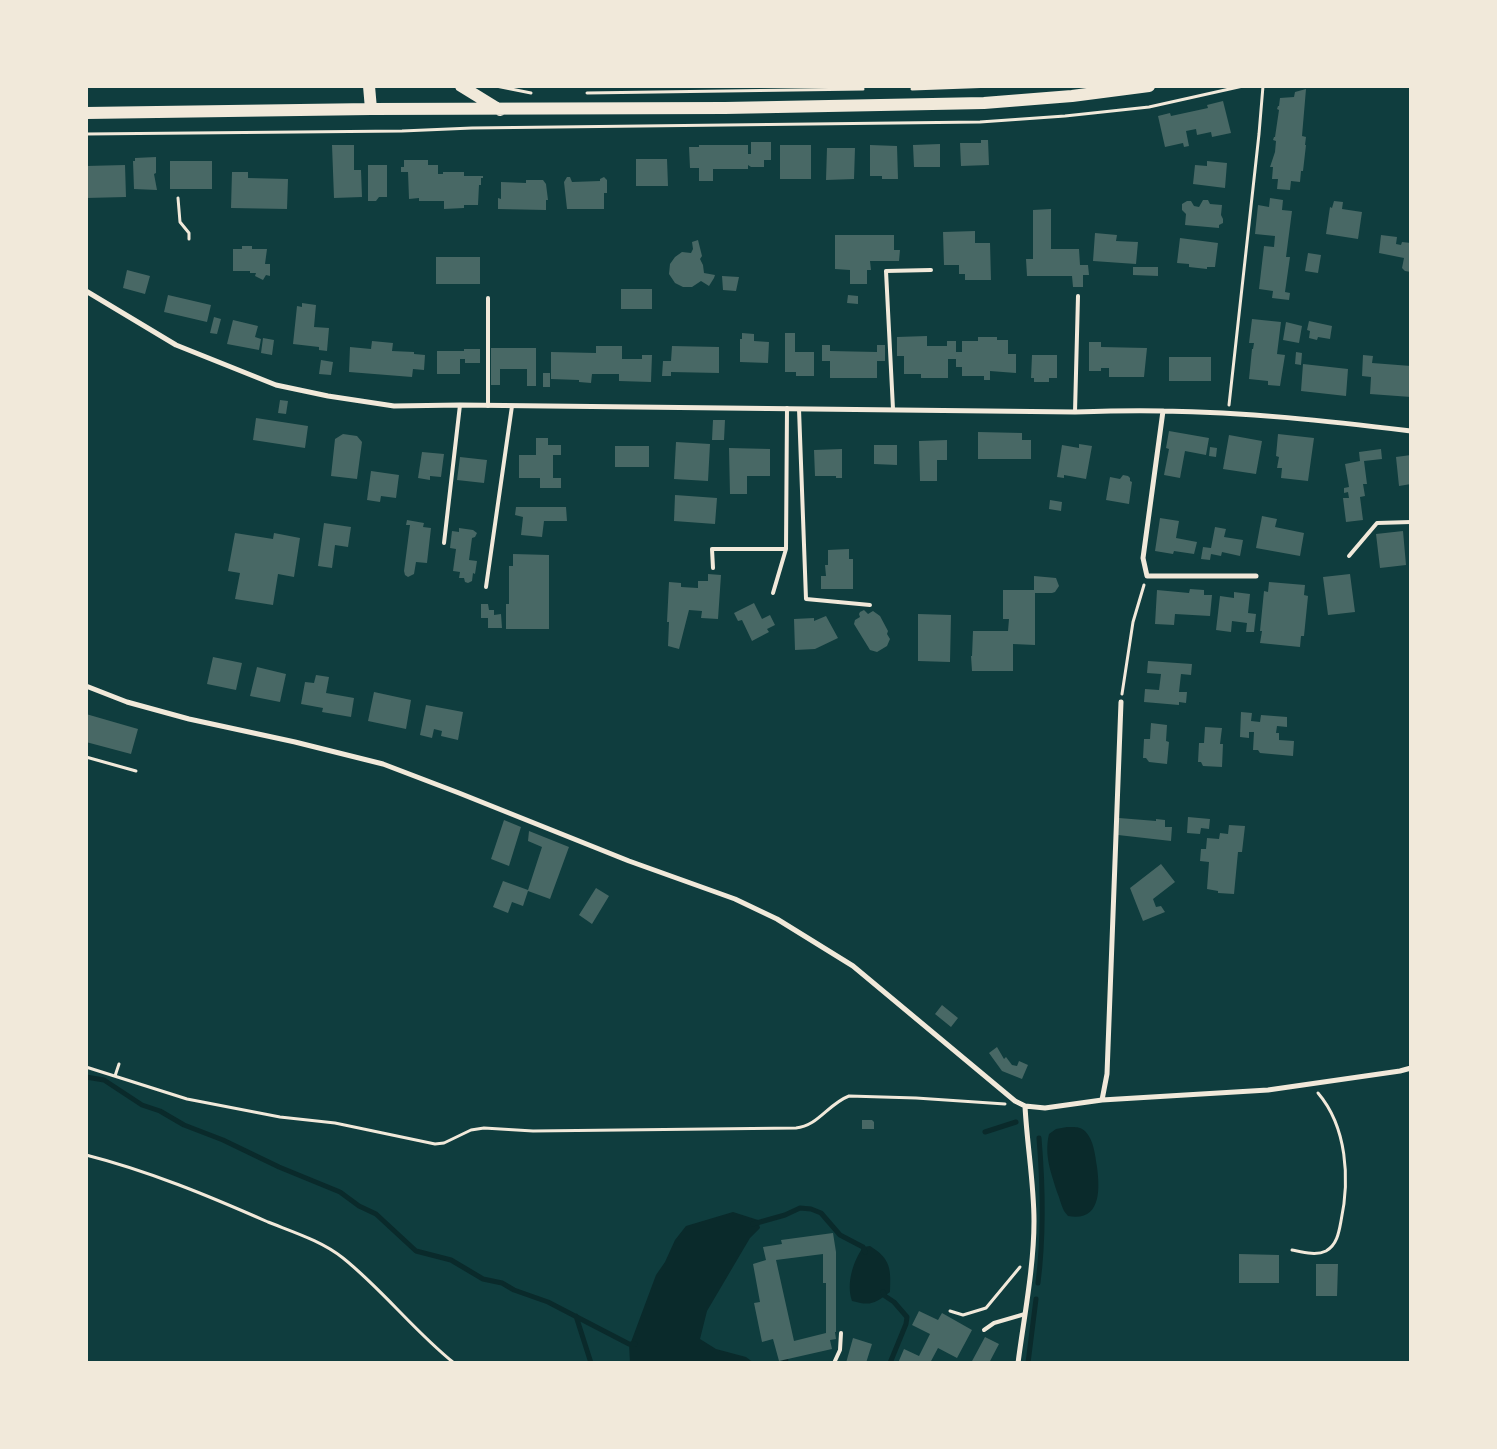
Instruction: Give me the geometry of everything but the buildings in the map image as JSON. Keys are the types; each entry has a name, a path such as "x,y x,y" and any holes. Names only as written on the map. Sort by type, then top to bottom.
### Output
{"main road":[{"path":"369,86 371,109"},
{"path":"461,86 500,110"},
{"path":"86,113 371,109 725,108 984,103 1072,96 1149,86"}],"street":[{"path":"86,291 176,345 276,385 328,396 394,406 460,405 1075,412 1163,411 1346,423 1411,430"},
{"path":"1163,411 1143,558 1147,576 1256,576"},
{"path":"86,686 127,702 189,719 295,742 383,764 459,792 629,861 735,899 777,919 853,966 1015,1101 1025,1106 1044,1108 1102,1100 1268,1090 1400,1072 1411,1068"},
{"path":"1102,1100 1107,1074 1121,702"},
{"path":"1018,1363 1034,1223 1025,1106"}],"lane":[{"path":"893,410 886,271 931,270"},
{"path":"1075,412 1078,296"},
{"path":"488,298 488,406"},
{"path":"444,542 460,405"},
{"path":"486,587 512,406"},
{"path":"773,593 786,549 787,408"},
{"path":"799,409 806,599 870,605"},
{"path":"1349,556 1377,523 1411,522"},
{"path":"713,568 712,549 786,549"},
{"path":"984,1330 994,1323 1025,1314"},
{"path":"834,1363 840,1350 841,1333"}],"path":[{"path":"496,86 533,94"},
{"path":"907,89 994,86"},
{"path":"1228,414 1263,86"},
{"path":"579,93 870,90"},
{"path":"178,198 180,222 189,233 189,239"},
{"path":"1121,702 1133,622 1147,576"},
{"path":"86,757 136,772"},
{"path":"115,1076 119,1064"},
{"path":"86,1067 187,1099 280,1117 336,1123 436,1144 444,1143 470,1130 484,1128 533,1131 805,1127 813,1123 840,1099 849,1096 916,1098 1001,1105 1015,1101"},
{"path":"1292,1250 1319,1253 1334,1245 1338,1238 1344,1207 1346,1179 1344,1156 1337,1126 1331,1111 1311,1085"},
{"path":"86,1155 185,1187 321,1244 342,1257 360,1273 454,1363"},
{"path":"950,1311 963,1315 986,1308 1031,1253"}],"water":[{"path":"1067,1127 1081,1128 1088,1135 1094,1148 1097,1167 1098,1194 1096,1202 1087,1214 1079,1217 1068,1216 1064,1211 1049,1164 1047,1150 1049,1134 1056,1129"},
{"path":"733,1212 758,1220 760,1228 750,1238 707,1311 700,1339 716,1349 746,1357 754,1363 630,1363 629,1344 656,1275 665,1262 675,1240 686,1226"},
{"path":"870,1246 886,1260 890,1271 890,1292 868,1304 852,1301 850,1280 856,1259 863,1247"}],"waterway":[{"path":"86,1077 104,1080 142,1105 160,1111 184,1125 223,1140 279,1167 340,1192 359,1206 376,1214 416,1251 451,1260 483,1279 502,1283 514,1290 548,1302 629,1344 635,1344"},
{"path":"985,1132 1016,1122"},
{"path":"1038,1283 1042,1210 1039,1138"},
{"path":"753,1224 785,1215 800,1208 811,1209 821,1213 840,1235 863,1247 865,1252"},
{"path":"883,1292 907,1317 890,1363"},
{"path":"1028,1363 1036,1299"},
{"path":"576,1316 591,1363"},
{"path":"782,1363 786,1362 785,1355"}]}
